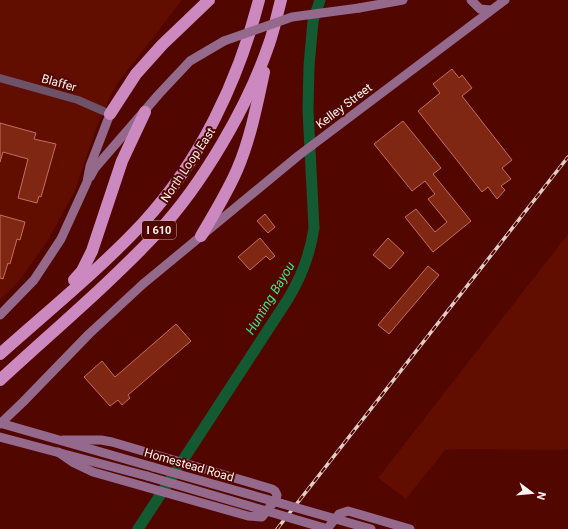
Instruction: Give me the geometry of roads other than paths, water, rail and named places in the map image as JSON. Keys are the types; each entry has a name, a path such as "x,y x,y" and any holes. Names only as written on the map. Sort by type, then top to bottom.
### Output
{"highway":[{"path":"110,114 136,74 162,45 209,0"},
{"name":"North Loop East","path":"0,354 112,254 144,222 171,189 210,128 224,100 239,67 251,32 259,0"},
{"name":"North Loop East","path":"0,380 118,271 157,232 186,197 218,148 239,112 270,44 281,0"},
{"path":"201,236 225,196 240,162 247,141 270,44"},
{"path":"47,311 82,271 89,258 122,162 145,112"}],"main road":[{"path":"0,315 34,280 61,239 87,182 96,168 159,94 190,61 224,40 292,17 360,8 403,0"},
{"path":"471,0 480,9 491,10"},
{"name":"Kelley Street","path":"0,423 23,402 89,334 143,284 298,156 505,0"},
{"path":"87,182 90,166 110,114"},
{"name":"Homestead Road","path":"0,423 371,529"},
{"name":"Homestead Road","path":"0,437 147,476 328,529"},
{"path":"58,452 81,467 256,517 262,517 276,499 277,495 272,489 156,455 100,440 63,440"},
{"path":"328,529 339,514 348,511 410,529"}],"street":[{"name":"Blaffer","path":"0,78 78,100 110,114"}],"waterway":[{"name":"Hunting Bayou","path":"138,529 288,299 305,265 314,228 308,110 309,66 313,21 320,0"}],"railway":[{"path":"277,529 568,157"}]}
